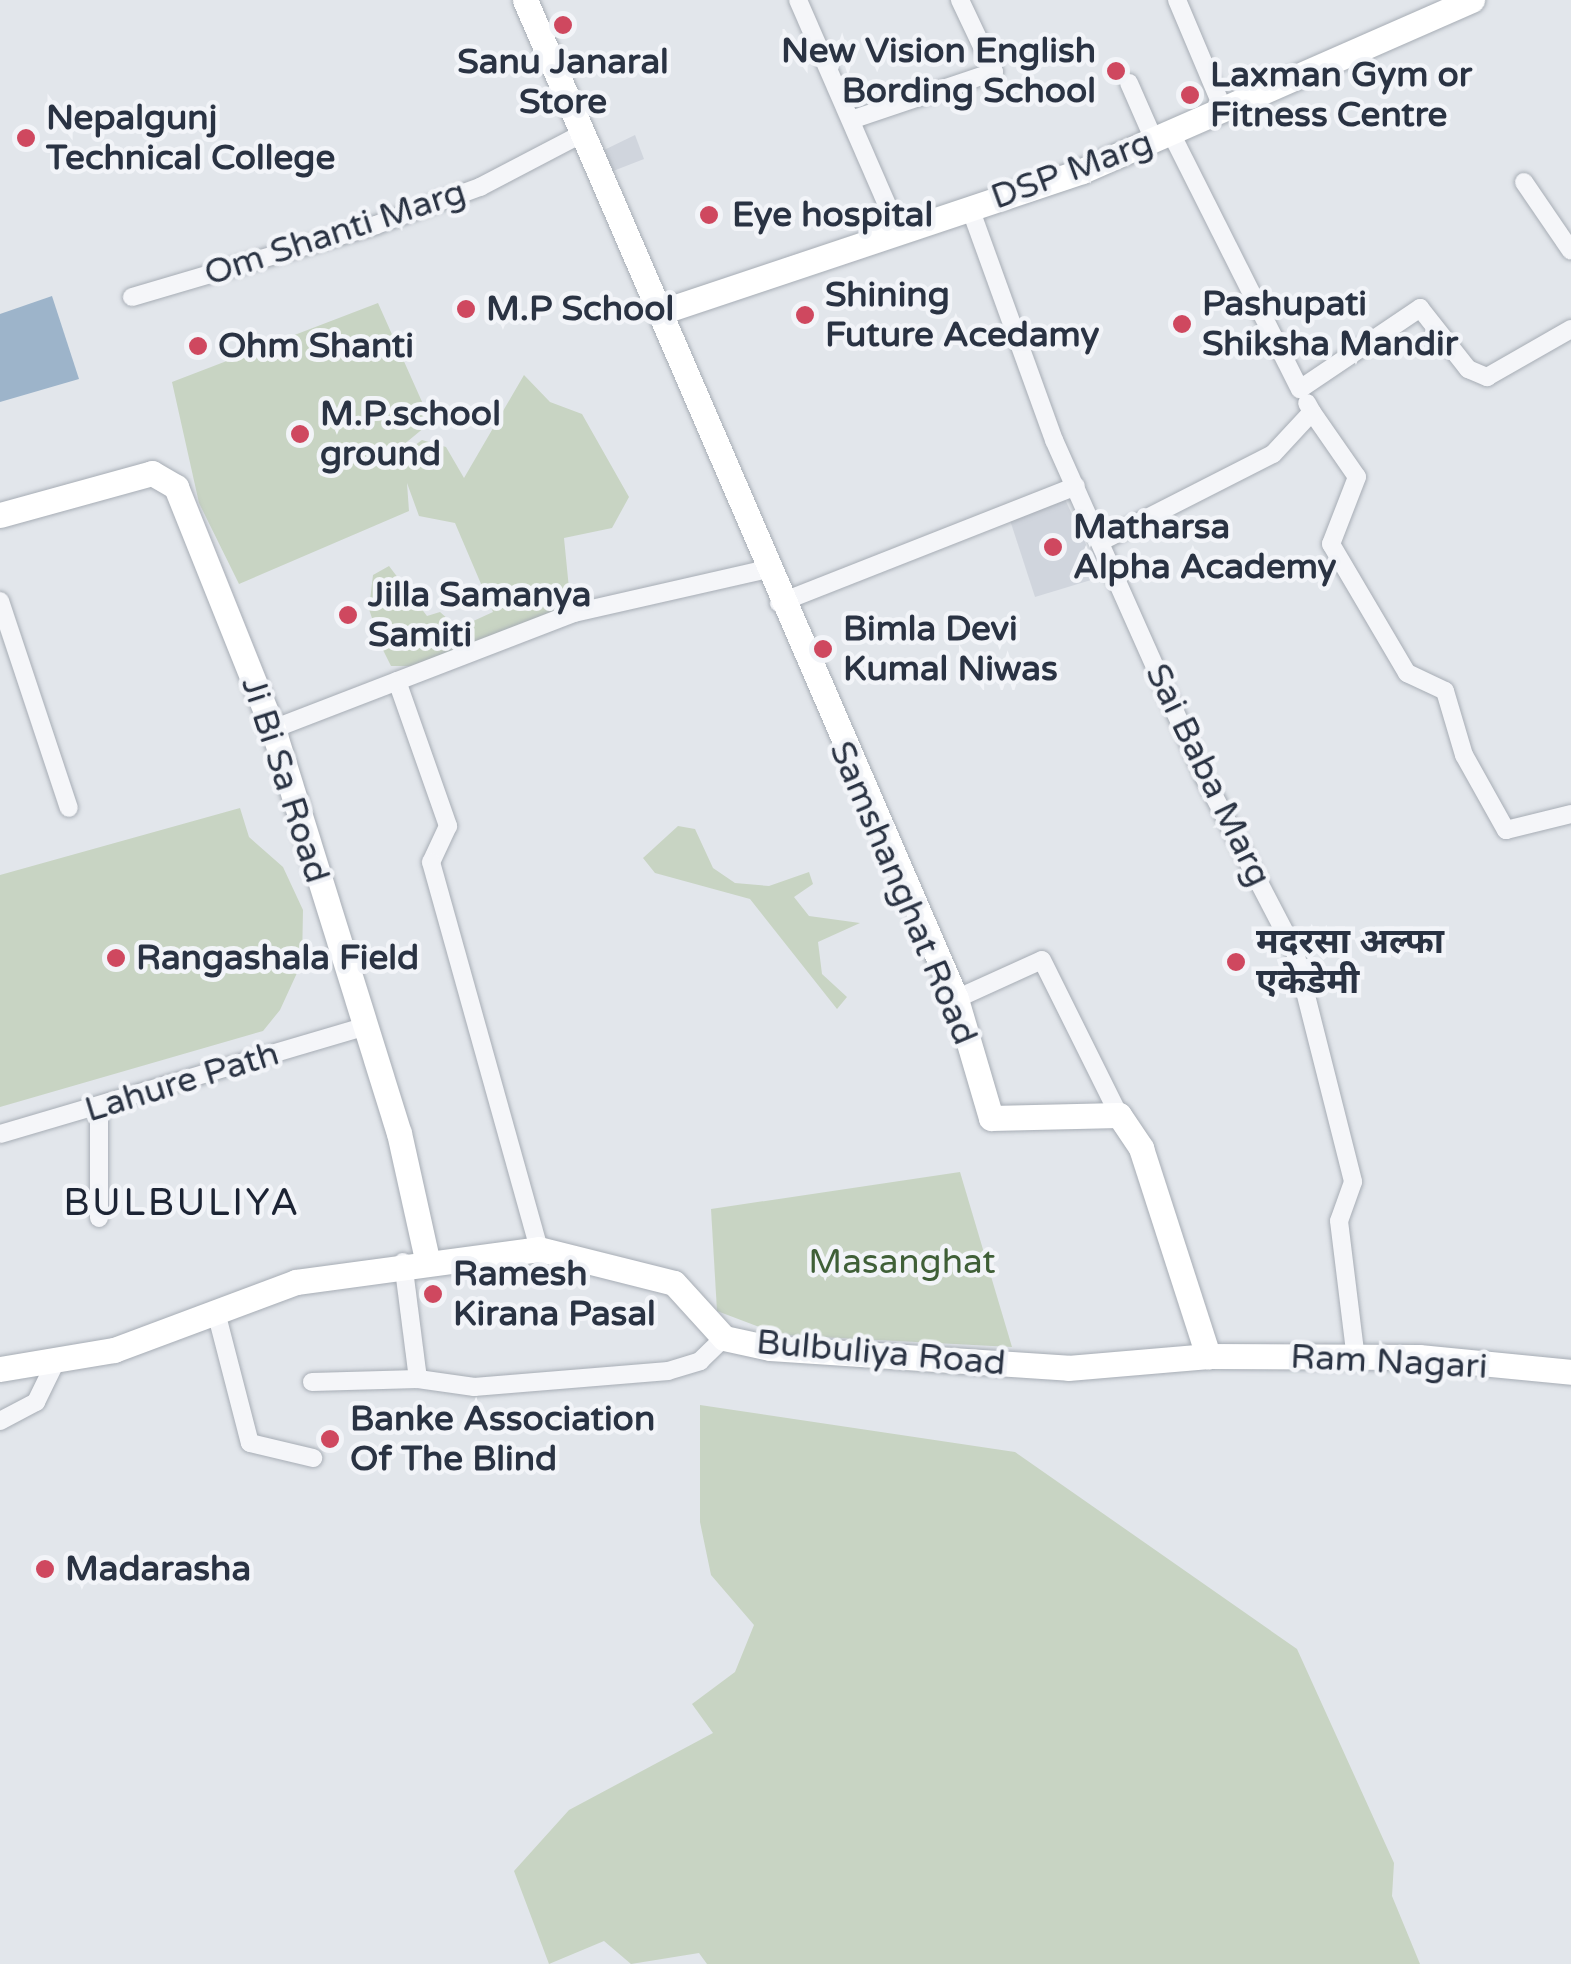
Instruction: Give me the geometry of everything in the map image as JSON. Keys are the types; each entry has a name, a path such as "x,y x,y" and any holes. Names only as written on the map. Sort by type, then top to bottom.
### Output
{"main road":[{"name":"Samshanghat Road","path":"525,0 662,312 779,602 956,999 991,1118 1119,1115"},
{"name":"DSP Marg","path":"662,312 970,208 1163,136 1472,0"},
{"name":"Ji Bi Sa Road","path":"0,515 166,475 229,605 273,729 362,1027 415,1261"},
{"path":"1119,1115 1141,1148 1208,1356"},
{"name":"Bulbuliya Road","path":"0,1369 53,1367 296,1282 415,1261 539,1248 674,1284 724,1338 1068,1368 1208,1356"},
{"name":"Ram Nagari","path":"1208,1356 1356,1359 1571,1372"}],"street":[{"path":"798,0 898,230"},
{"path":"852,120 994,72 960,0"},
{"path":"1176,0 1224,111"},
{"path":"1130,83 1163,136 1312,412 1358,478 1330,544 1407,672 1445,691 1464,755 1506,830 1571,814"},
{"name":"Om Shanti Marg","path":"132,297 445,200 586,132"},
{"path":"1524,182 1571,251"},
{"name":"Sai Baba Marg","path":"970,208 1100,542 1203,775 1295,952 1353,1182 1340,1221 1356,1359"},
{"path":"1300,390 1420,308 1468,369 1487,377 1571,329"},
{"path":"1100,542 1272,454 1312,412"},
{"path":"779,602 1076,486"},
{"path":"273,729 574,613 767,569"},
{"path":"0,601 68,808"},
{"path":"398,681 448,826 431,862 539,1248"},
{"path":"956,999 1042,960 1119,1115"},
{"name":"Lahure Path","path":"0,1134 98,1110 362,1027"},
{"path":"98,1110 99,1218"},
{"path":"415,1261 418,1380"},
{"path":"216,1312 250,1443 313,1458"},
{"path":"312,1382 418,1380 474,1387 668,1371 700,1361 724,1338"},
{"path":"0,1421 36,1402 53,1367"}],"shaded area":[{"path":"635,135 644,159 608,173 602,151"},
{"name":"Matharsa Alpha Academy","path":"1063,495 1101,577 1035,597 1009,517"}],"green space":[{"path":"378,303 431,422 402,446 403,454 422,440 446,447 464,478 524,375 550,402 582,414 629,497 612,528 564,538 571,609 418,666 391,666 381,646 369,609 373,575 389,566 427,616 440,612 458,628 493,612 455,523 419,516 407,483 409,511 239,584 199,503 172,382"},
{"path":"240,808 249,837 283,867 303,910 302,962 280,1010 263,1031 0,1107 0,875"},
{"path":"678,826 695,829 713,868 735,883 769,886 809,872 813,884 794,897 809,916 860,923 818,942 822,974 847,997 837,1009 750,899 655,873 643,858"},
{"name":"Masanghat","path":"960,1172 1012,1347 781,1335 717,1311 711,1209"},
{"path":"700,1405 1015,1452 1297,1649 1394,1863 1392,1896 1420,1964 707,1964 699,1953 631,1964 604,1941 549,1964 514,1871 569,1810 713,1733 692,1704 735,1672 754,1625 711,1575 700,1522"}],"water":[{"path":"52,296 79,379 0,402 0,314"}],"place":[{"name":"Sanu Janaral Store","path":"563,25"},
{"name":"New Vision English Bording School","path":"1116,71"},
{"name":"Laxman Gym or Fitness Centre","path":"1190,95"},
{"name":"Nepalgunj Technical College","path":"26,138"},
{"name":"Eye hospital","path":"709,215"},
{"name":"M.P School","path":"466,309"},
{"name":"Shining Future Acedamy","path":"805,315"},
{"name":"Pashupati Shiksha Mandir","path":"1182,324"},
{"name":"Ohm Shanti","path":"198,346"},
{"name":"M.P.school ground","path":"300,434"},
{"name":"Matharsa Alpha Academy","path":"1053,547"},
{"name":"Jilla Samanya Samiti","path":"348,615"},
{"name":"Bimla Devi Kumal Niwas","path":"823,649"},
{"name":"Rangashala Field","path":"116,958"},
{"name":"मदरसा अल्फा एकेडेमी","path":"1236,962"},
{"name":"Ramesh Kirana Pasal","path":"433,1294"},
{"name":"Banke Association Of The Blind","path":"330,1439"},
{"name":"Madarasha","path":"45,1569"}],"district":[{"name":"BULBULIYA","path":"182,1204"}]}
